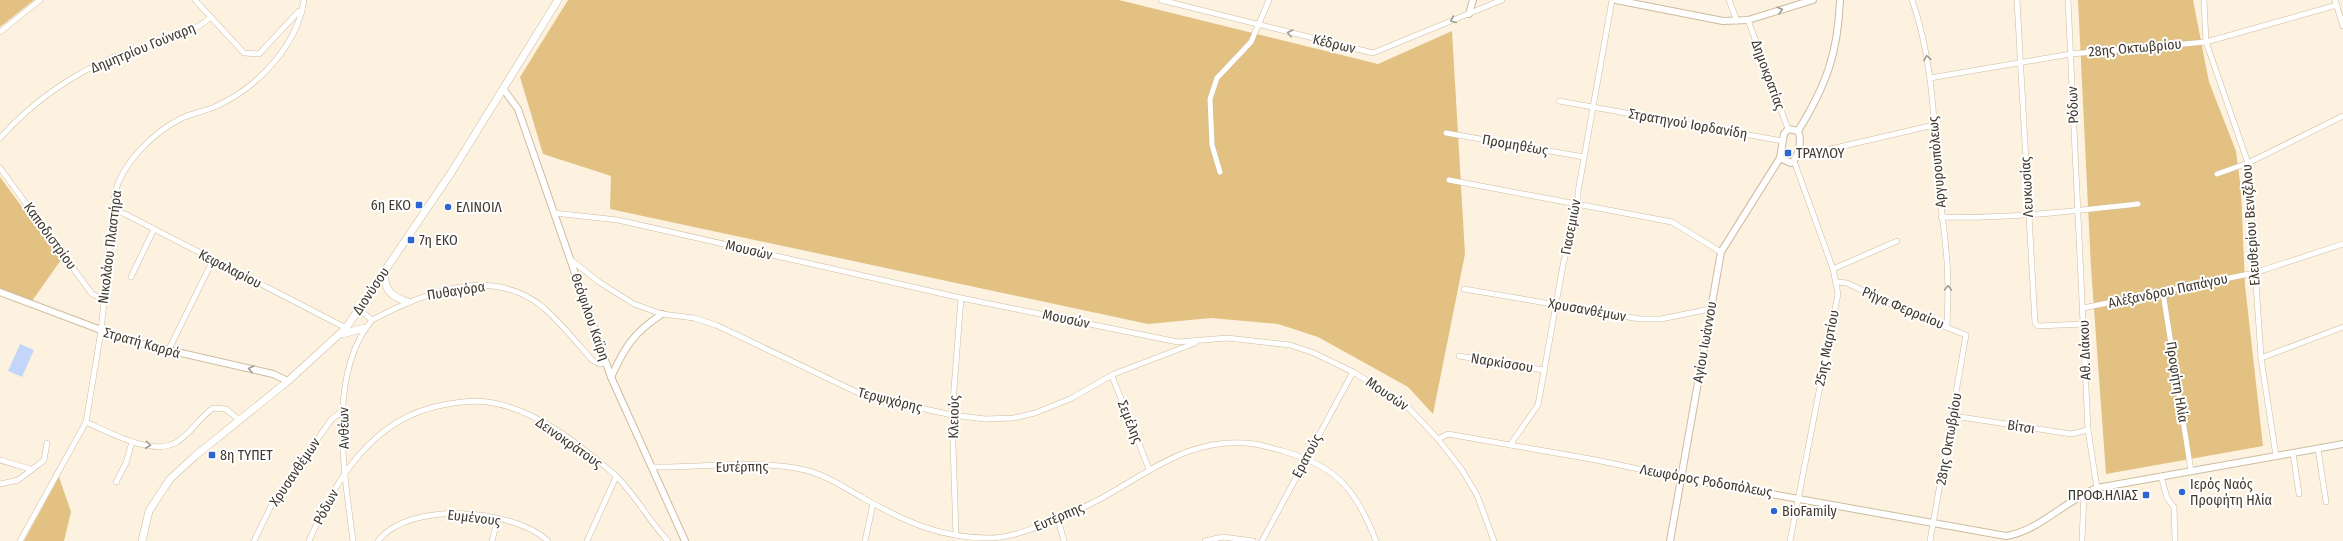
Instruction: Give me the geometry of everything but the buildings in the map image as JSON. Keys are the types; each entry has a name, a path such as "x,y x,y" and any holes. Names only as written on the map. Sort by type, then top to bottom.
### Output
{"main road":[{"name":"Διονύσου","path":"142,541 149,511 158,495 170,479 239,420 288,381 346,328 504,90 554,2"},
{"path":"385,271 384,281 388,292 398,299 408,302"},
{"path":"341,334 366,328"}],"street":[{"path":"0,32 40,0"},
{"path":"196,0 244,53 251,55 259,54 299,12 302,12"},
{"name":"Νικολάου Πλαστήρα","path":"20,541 86,422 101,331 103,299 114,210 114,193 118,184 131,162 147,144 179,120 219,105 238,94 261,75 288,43 302,12 304,0"},
{"name":"Κέδρων","path":"1161,0 1373,53 1502,0"},
{"path":"1220,172 1212,145 1210,99 1217,78 1251,42 1269,0"},
{"path":"1469,14 1473,0"},
{"name":"Γιασεμιών","path":"1510,445 1538,405 1570,232 1578,204 1578,192 1584,156 1612,0"},
{"path":"1616,0 1723,21 1748,20 1813,0"},
{"path":"1729,0 1737,21"},
{"path":"1798,131 1813,108 1834,56 1840,0"},
{"name":"Αργυρουπόλεως","path":"1912,0 1922,27 1930,78 1941,217 1948,282 1947,326"},
{"name":"Λευκωσίας","path":"2017,0 2035,323 2038,326 2084,324"},
{"name":"Ρόδων","path":"2068,0 2077,211"},
{"name":"Ελευθερίου Βενιζέλου","path":"2204,0 2206,42 2248,163 2254,273 2261,358 2276,456"},
{"path":"2336,2 2343,26"},
{"name":"28ης Οκτωβρίου","path":"1930,78 2071,54 2206,42 2336,2"},
{"name":"Δημητρίου Γούναρη","path":"0,138 34,106 78,76 121,54 182,35 199,27 211,17"},
{"name":"Δημοκρατίας","path":"1748,20 1788,129"},
{"name":"Θεόφιλου Καϊρη","path":"504,90 518,109 610,377 685,541"},
{"name":"Στρατηγού Ιορδανίδη","path":"1559,101 1783,141"},
{"path":"2217,174 2248,163 2343,116"},
{"path":"1798,131 1788,129 1783,141 1780,158 1787,162 1934,124"},
{"path":"1795,159 1800,136 1798,131"},
{"name":"Προμηθέως","path":"1446,133 1584,156"},
{"name":"Αγίου Ιωάννου","path":"1670,541 1721,252 1780,158"},
{"name":"25ης Μαρτίου","path":"1790,541 1838,294 1834,268 1795,159"},
{"name":"Καποδιστρίου","path":"0,168 92,294 103,299"},
{"path":"1449,180 1672,222 1721,252"},
{"path":"1941,217 2077,211 2138,204"},
{"name":"Κεφαλαρίου","path":"114,210 346,328"},
{"name":"Αθ. Διάκου","path":"2077,211 2084,308 2088,430 2097,488"},
{"name":"Μουσών","path":"554,213 618,220 961,298 1178,342 1227,338 1290,345 1314,353 1353,372 1404,403 1438,439 1462,470 1477,495 1494,541"},
{"path":"131,276 154,229"},
{"path":"1834,268 1897,241"},
{"name":"Αλέξανδρου Παπάγου","path":"2084,308 2163,293 2254,273 2343,244"},
{"name":"Τερψιχόρης","path":"570,259 599,282 628,300 662,314 694,318 716,325 865,396 952,415 985,419 1014,418 1035,413 1070,399 1112,376 1201,341"},
{"path":"168,351 213,260"},
{"name":"Ρήγα Φερραίου","path":"1837,282 1847,283 1905,311 1964,333 1967,337"},
{"name":"Πυθαγόρα","path":"372,320 430,293 470,286 494,285 510,289 543,308 592,360 600,364 605,363"},
{"name":"Χρυσανθέμων","path":"1464,289 1640,319 1661,319 1710,309"},
{"name":"Στρατή Καρρά","path":"0,292 101,331 168,351 273,374 288,381"},
{"name":"Προφήτη Ηλία","path":"2163,293 2191,471"},
{"name":"Κλειούς","path":"956,536 952,415 961,298"},
{"path":"359,309 372,320"},
{"path":"610,377 628,343 642,327 662,314"},
{"name":"Ανθέων","path":"353,541 345,473 344,409 346,376 353,354 366,328 372,320"},
{"path":"2261,358 2343,327"},
{"name":"28ης Οκτωβρίου","path":"1930,541 1954,416 1967,337"},
{"path":"1178,342 1178,349"},
{"name":"Ναρκίσσου","path":"1459,356 1544,370"},
{"name":"Ερατούς","path":"1262,541 1353,372"},
{"name":"Σεμέλης","path":"1112,376 1149,469"},
{"name":"Δεινοκράτους","path":"345,473 361,451 402,418 428,408 472,401 497,404 541,421 587,452 616,477 668,541"},
{"path":"86,422 132,442 158,446 177,442 213,408 226,409 239,420"},
{"name":"Χρυσανθέμων","path":"254,541 273,502 332,420 344,409"},
{"name":"Βίτσι","path":"1954,416 2071,434 2088,430"},
{"name":"Λεωφόρος Ροδοπόλεως","path":"1438,439 1448,434 1596,460 1681,478 1934,522 2006,538 2024,530 2084,493 2097,488 2343,444"},
{"path":"116,482 126,463 132,442"},
{"path":"0,484 18,480 27,475 30,469 44,460 47,443"},
{"name":"Ευτέρπης","path":"652,467 693,468 744,465 806,470 835,482 873,504 914,524 938,533 956,536 990,538 1017,534 1058,519 1102,498 1149,469 1180,454 1199,448 1227,444 1254,444 1306,458 1330,471 1346,486 1368,521 1376,541"},
{"path":"2318,449 2326,502"},
{"path":"2293,453 2299,494"},
{"path":"0,460 30,469"},
{"name":"Ρόδων","path":"310,541 321,514 345,473"},
{"path":"2161,476 2167,498 2174,507 2175,541"},
{"path":"587,541 616,477"},
{"path":"2082,541 2084,493"},
{"path":"865,541 873,504"},
{"name":"Ευμένους","path":"378,541 398,525 419,517 446,513 498,518 520,526 548,541"},
{"path":"492,541 498,518"},
{"path":"1058,519 1064,541"},
{"path":"1205,541 1223,537 1253,541"}],"shaded area":[{"path":"0,0 34,0 0,27"},
{"path":"568,0 1119,0 1378,64 1452,31 1465,254 1433,414 1408,387 1318,337 1278,324 1211,318 1148,324 610,209 611,176 543,154 520,77"},
{"path":"2078,0 2193,0 2209,82 2236,151 2241,190 2245,285 2263,446 2106,474 2091,268"},
{"path":"0,177 61,260 32,301 0,288"},
{"path":"59,477 71,512 64,541 24,541"}],"water":[{"path":"20,344 34,350 22,377 8,371"}],"place":[{"name":"ΤΡΑΥΛΟΥ","path":"1788,153"},
{"name":"6η ΕΚΟ","path":"419,205"},
{"name":"ΕΛΙΝΟΙΛ","path":"448,207"},
{"name":"7η ΕΚΟ","path":"411,240"},
{"name":"8η ΤΥΠΕΤ","path":"212,455"},
{"name":"Ιερός Ναός Προφήτη Ηλία","path":"2182,492"},
{"name":"ΠΡΟΦ.ΗΛΙΑΣ","path":"2146,495"},
{"name":"BioFamily","path":"1774,511"}]}
